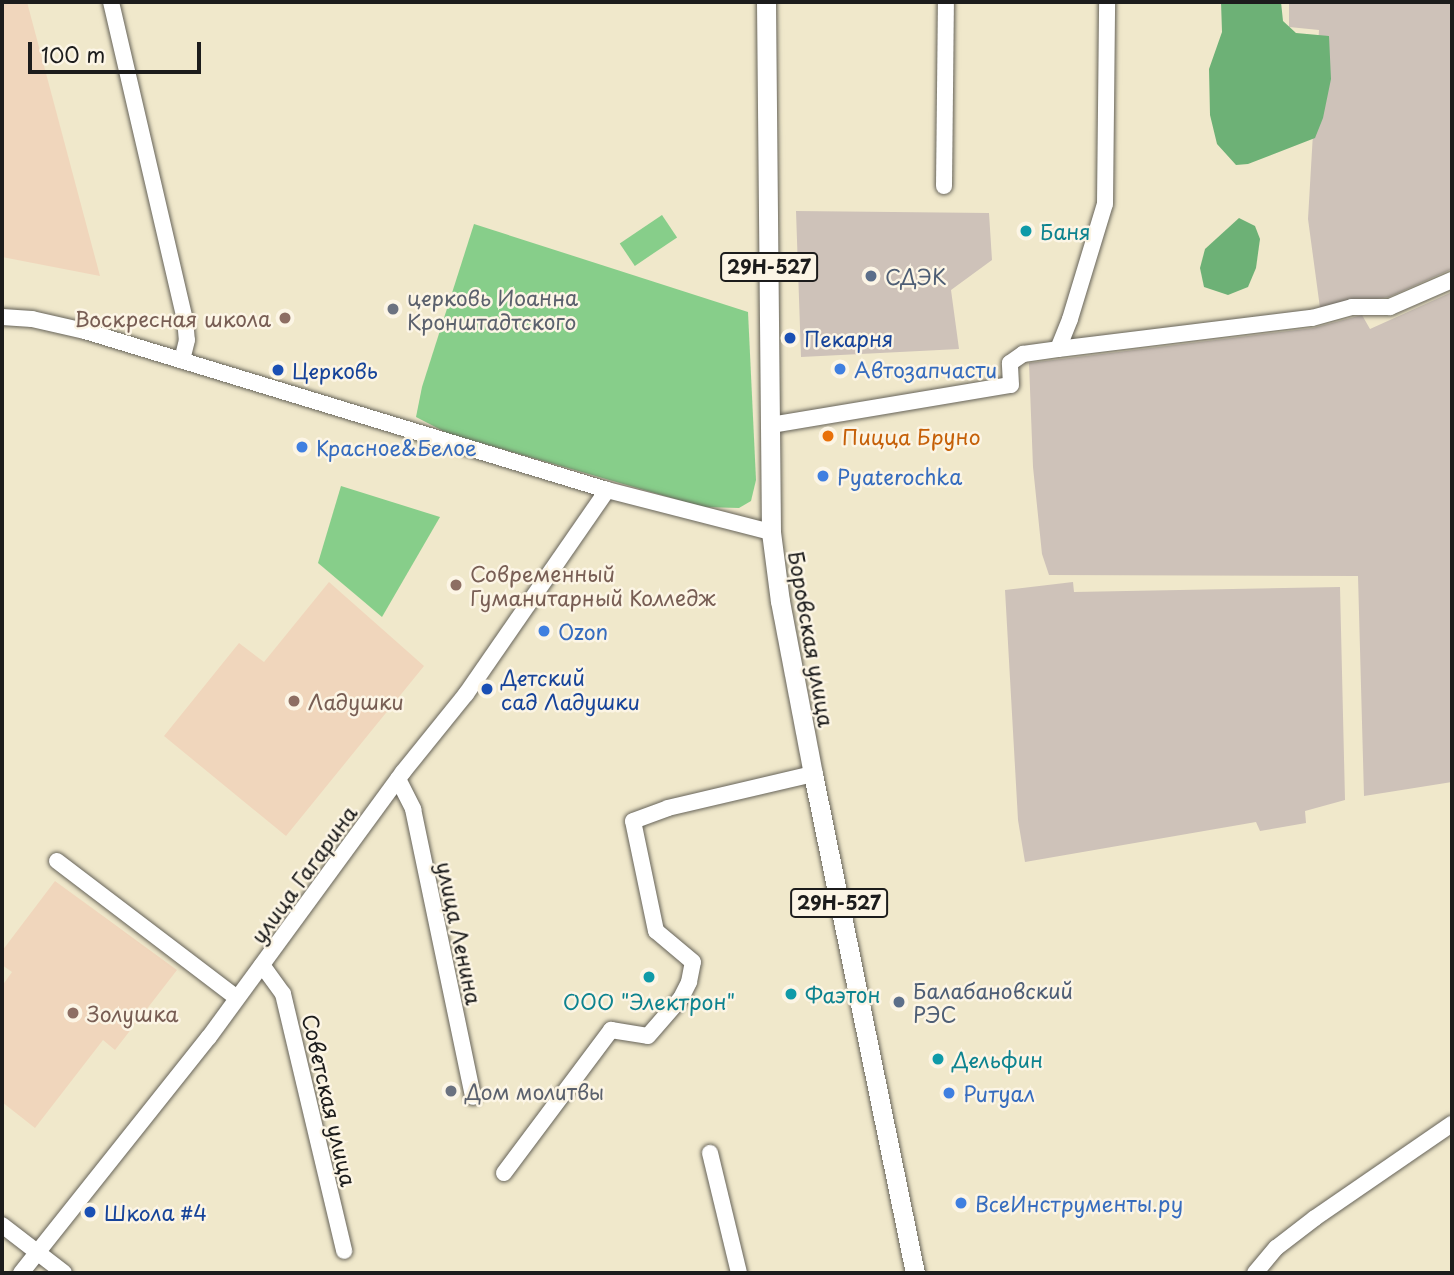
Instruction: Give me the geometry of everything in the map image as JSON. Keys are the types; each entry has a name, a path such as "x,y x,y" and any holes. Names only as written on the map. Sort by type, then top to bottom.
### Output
{"main road":[{"name":"Боровская улица","path":"766,2 771,531 780,601 813,775 915,1273"}],"street":[{"path":"111,2 185,319 187,341 182,360"},
{"path":"944,186 946,2"},
{"path":"1058,349 1074,308 1105,204 1107,2"},
{"path":"771,425 1011,385 1010,363 1023,354 1312,318 1353,307 1390,307 1452,281"},
{"path":"2,317 61,325 607,490 771,531"},
{"name":"улица Гагарина","path":"21,1273 237,998 398,779 498,651 607,490"},
{"path":"504,1173 611,1030 648,1036 681,998 689,982 693,962 656,931 633,821 667,808 813,775"},
{"name":"улица Ленина","path":"398,779 413,809 473,1097"},
{"path":"57,861 237,998"},
{"name":"Советская улица","path":"262,965 283,994 344,1251"},
{"path":"1255,1273 1276,1248 1315,1218 1452,1124"},
{"path":"710,1153 739,1273"},
{"path":"2,1225 64,1273"}],"shaded area":[{"path":"2,2 27,2 100,276 2,257"},
{"path":"1289,2 1452,2 1452,269 1389,297 1320,308 1308,219 1319,30 1289,27"},
{"path":"796,211 989,213 992,260 951,290 959,349 801,357"},
{"path":"1452,292 1452,782 1364,796 1358,576 1049,575 1042,554 1033,467 1029,363 1313,328 1362,315 1370,329"},
{"name":"Ладушки","path":"329,582 424,666 286,836 164,736 239,643 264,662"},
{"path":"1073,582 1074,592 1340,587 1345,800 1305,811 1306,823 1260,831 1256,822 1025,862 1018,820 1005,590"},
{"name":"Золушка","path":"55,881 177,970 115,1050 103,1040 35,1128 2,1102 2,986 12,972 2,965 2,951"}],"green space":[{"path":"1221,2 1281,2 1283,21 1296,33 1329,36 1331,79 1323,118 1315,138 1248,164 1236,165 1217,144 1210,115 1209,69 1222,32"},
{"path":"662,215 677,237 635,266 620,244"},
{"path":"1239,218 1255,226 1260,239 1256,268 1248,287 1228,295 1204,287 1200,268 1205,249"},
{"path":"474,224 748,312 756,480 751,501 739,508 703,507 447,433 416,417 422,387"},
{"path":"341,486 440,517 382,617 318,563"}],"place":[{"name":"Баня","path":"1026,231"},
{"name":"СДЭК","path":"871,276"},
{"name":"церковь Иоанна Кронштадтского","path":"393,309"},
{"name":"Воскресная школа","path":"285,318"},
{"name":"Пекарня","path":"790,338"},
{"name":"Автозапчасти","path":"840,369"},
{"name":"Церковь","path":"278,370"},
{"name":"Пицца Бруно","path":"828,436"},
{"name":"Красное&Белое","path":"302,447"},
{"name":"Pyaterochka","path":"823,476"},
{"name":"Современный Гуманитарный Колледж","path":"456,585"},
{"name":"Ozon","path":"544,631"},
{"name":"Детский сад Ладушки","path":"487,689"},
{"name":"Ладушки","path":"294,701"},
{"name":"ООО \"Электрон\"","path":"649,977"},
{"name":"Фаэтон","path":"791,994"},
{"name":"Балабановский РЭС","path":"899,1002"},
{"name":"Золушка","path":"73,1013"},
{"name":"Дельфин","path":"938,1059"},
{"name":"Дом молитвы","path":"451,1091"},
{"name":"Ритуал","path":"949,1093"},
{"name":"ВсеИнструменты.ру","path":"961,1203"},
{"name":"Школа #4","path":"90,1212"}]}
